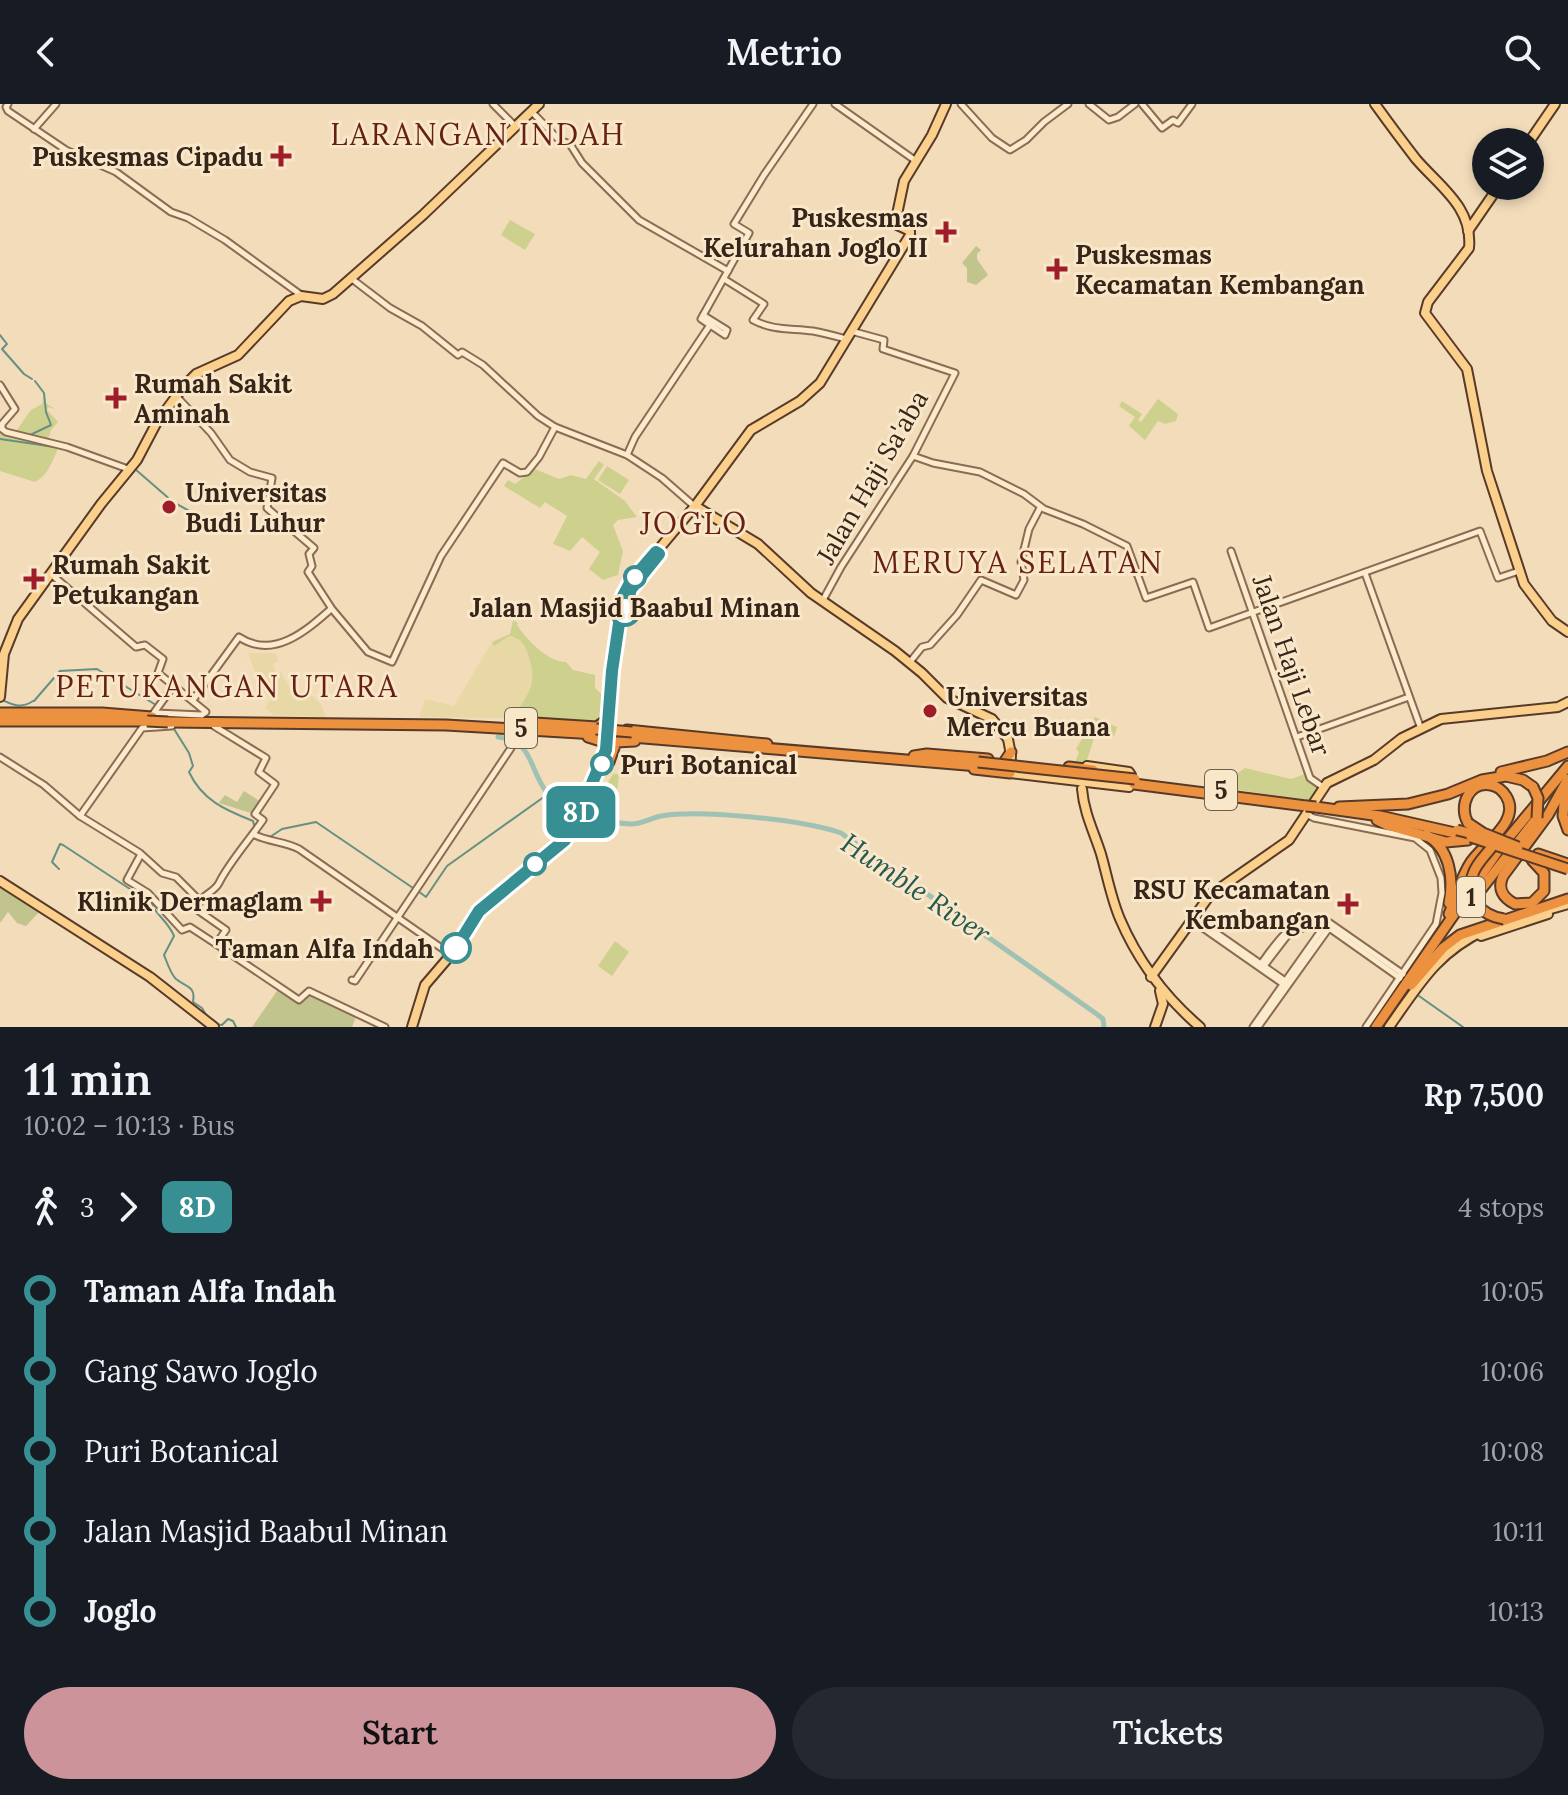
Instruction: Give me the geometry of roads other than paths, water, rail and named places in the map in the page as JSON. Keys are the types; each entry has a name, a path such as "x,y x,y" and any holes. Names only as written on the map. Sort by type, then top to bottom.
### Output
{"highway":[{"path":"1,716 45,725 120,718"},
{"name":"5","path":"1,716 154,717 168,720 446,725 611,732 705,744 767,744 804,750 978,762 1130,779 1312,810 1339,807 1418,820 1518,847 1568,867"},
{"name":"5","path":"168,720 371,719 492,723 1020,770 1390,818 1568,867"},
{"path":"446,725 519,731 611,732"},
{"path":"606,761 602,741 611,732"},
{"path":"606,761 614,745 611,732"},
{"path":"1399,805 1568,752"},
{"path":"914,756 1012,759"},
{"path":"880,758 920,765 1012,773"},
{"path":"1423,959 1451,910 1472,861 1568,764"},
{"name":"1","path":"1379,1027 1500,848 1568,764"},
{"path":"1069,767 1189,791"},
{"name":"1","path":"1379,1027 1504,850 1568,772"},
{"path":"1339,807 1399,805 1431,799 1482,780 1506,776 1523,780 1533,787 1538,798 1537,818 1461,912"},
{"path":"1568,780 1563,813 1568,830"},
{"path":"1351,812 1471,839 1532,860 1544,871 1545,889 1532,903 1515,904 1502,893 1500,885 1503,876 1548,815 1568,780"},
{"path":"1505,919 1491,917 1482,911 1471,893 1472,875 1496,839 1508,818 1510,805 1505,794 1492,785 1477,787 1466,797 1464,814 1468,823 1483,833 1518,847"},
{"path":"1568,792 1568,807"},
{"path":"1377,820 1446,842 1471,839"},
{"path":"1426,835 1436,842 1452,881 1450,900 1440,928"},
{"path":"1408,988 1454,939 1505,919 1568,902"}],"main road":[{"path":"611,732 624,601 631,581 695,506 754,427 816,389 910,235 909,231 895,224 903,197 903,183 946,104"},
{"path":"1375,104 1420,164 1458,202 1470,244 1467,253 1428,302 1425,313 1467,369 1487,471 1525,587 1558,628 1568,632"},
{"path":"1537,128 1553,104"},
{"path":"461,175 535,106"},
{"path":"176,395 194,375 238,355 289,301 301,296 325,299 535,106"},
{"path":"1467,229 1487,200"},
{"path":"0,697 1,656 7,631 128,470 164,411 192,374 234,355 285,302 301,295 321,297 330,294 394,237"},
{"path":"41,584 128,470"},
{"path":"695,506 758,544 822,601 910,662 947,698 992,719 1007,736 1012,773 1091,781 1130,779"},
{"path":"687,520 695,506"},
{"path":"624,601 687,520 696,512 705,513"},
{"path":"1151,975 1213,892 1287,842 1312,810 1323,787 1374,760 1396,742 1443,718 1558,707 1568,702"},
{"path":"1012,759 1069,767"},
{"path":"414,1027 427,987 481,913 570,840 606,761"},
{"path":"1056,777 1082,789"},
{"path":"1082,789 1091,781"},
{"path":"1082,789 1084,809 1119,918 1168,1004 1200,1027"},
{"path":"0,881 149,976 214,1027"},
{"path":"1391,1027 1439,962 1455,950 1479,937 1568,902"},
{"path":"1154,1027 1168,1004"}],"street":[{"path":"8,104 8,111 34,129 72,153 116,172 171,212 188,218 226,241 301,295"},
{"path":"34,129 56,104"},
{"path":"493,104 513,124"},
{"path":"702,317 749,233 734,224 813,104"},
{"path":"835,104 916,161"},
{"path":"961,104 992,138 1010,150 1068,104"},
{"path":"1089,104 1108,119 1116,118 1135,104"},
{"path":"1142,104 1162,128 1173,120 1178,123 1192,104"},
{"path":"535,106 559,140 570,144 582,163 639,220 728,271"},
{"path":"351,278 390,308 417,322 458,355 462,352 483,365 523,404 555,427 627,455 657,474 695,506"},
{"path":"724,279 764,304 753,320 783,331 849,335"},
{"path":"702,317 727,330 725,335 710,325 702,317"},
{"path":"627,455 635,437 710,325"},
{"name":"Jalan Haji Sa'aba","path":"822,601 913,456 955,373 883,349 884,340 849,335"},
{"path":"0,385 15,409 1,426 9,434 67,447 128,470"},
{"path":"176,395 211,433 230,460 250,472 272,478 267,508 314,548 309,554 312,566 308,572 332,609 368,652 392,662 427,592 440,558 491,479 503,463 520,473 527,472 555,427"},
{"path":"913,456 980,472 1024,494 1041,507 1127,546 1146,598 1193,582 1209,628 1480,531 1498,578 1519,571"},
{"path":"910,662 957,615 980,581 1016,595 1024,580 1021,562 1029,529 1041,507"},
{"name":"Jalan Haji Lebar","path":"1231,551 1310,778 1323,787"},
{"path":"1366,572 1422,728"},
{"path":"1366,572 1422,728"},
{"path":"51,574 138,648 144,645 163,659 157,671 205,710 204,715 156,713 141,728 80,816"},
{"path":"193,700 239,637 261,645 278,645 311,627 332,609"},
{"path":"154,717 174,685"},
{"path":"1297,737 1409,697"},
{"path":"154,717 215,727 262,755 266,759 259,772 275,784 255,814 263,820 233,864 224,870 219,883 196,909 226,930 216,944"},
{"path":"397,917 354,981 512,749 416,889"},
{"path":"0,757 44,785 80,816 140,853 165,875 176,877 200,901"},
{"path":"1312,810 1415,838 1426,845 1433,855 1442,886 1438,921 1366,1027"},
{"path":"255,832 260,838 288,843 299,849 451,954"},
{"path":"140,856 127,880 148,893 182,930 190,926 299,1000 309,991 385,1027"},
{"path":"1192,918 1286,984"},
{"path":"1192,918 1286,984"},
{"path":"1263,965 1287,936 1312,922 1328,924 1402,976"},
{"path":"1256,1027 1328,924"}],"waterway":[{"path":"0,335 7,344 2,349 32,379"},
{"path":"28,436 51,425 44,393 35,381"},
{"path":"0,439 55,447"},
{"path":"51,441 84,451"},
{"path":"67,450 74,452"},
{"path":"84,456 120,469"},
{"path":"135,469 173,502 215,525"},
{"path":"34,701 60,671 97,669 156,705"},
{"path":"0,699 16,705 33,701"},
{"path":"174,729 189,753 193,766 189,772 194,782 224,808 253,821 255,828"},
{"name":"Humble River","path":"498,737 519,744 525,750 548,794 600,818 631,824 678,814 725,815 802,824 841,833 1098,1015 1103,1019 1104,1027"},
{"path":"418,891 426,897 447,866 548,794"},
{"path":"270,837 282,829 316,822 413,888"},
{"path":"57,867 52,862 60,844 136,893 145,894"},
{"path":"150,898 154,909 174,936 164,955 170,971 192,990 193,1002 206,1015"},
{"path":"1419,996 1463,1027"},
{"path":"215,1024 222,1025 228,1019 236,1027"}],"place":[{"name":"Puskesmas Cipadu","path":"281,156"},
{"name":"Puskesmas Kelurahan Joglo II","path":"946,232"},
{"name":"Puskesmas Kecamatan Kembangan","path":"1057,269"},
{"name":"Rumah Sakit Aminah","path":"116,398"},
{"name":"Universitas Budi Luhur","path":"169,507"},
{"name":"Jalan Masjid Baabul Minan","path":"635,577"},
{"name":"Rumah Sakit Petukangan","path":"34,579"},
{"name":"Universitas Mercu Buana","path":"930,711"},
{"name":"Puri Botanical","path":"602,764"},
{"name":"Klinik Dermaglam","path":"321,901"},
{"name":"RSU Kecamatan Kembangan","path":"1348,904"},
{"name":"Taman Alfa Indah","path":"456,948"}],"district":[{"name":"LARANGAN INDAH","path":"478,134"},
{"name":"JOGLO","path":"694,523"},
{"name":"MERUYA SELATAN","path":"1018,562"},
{"name":"PETUKANGAN UTARA","path":"227,686"}]}
